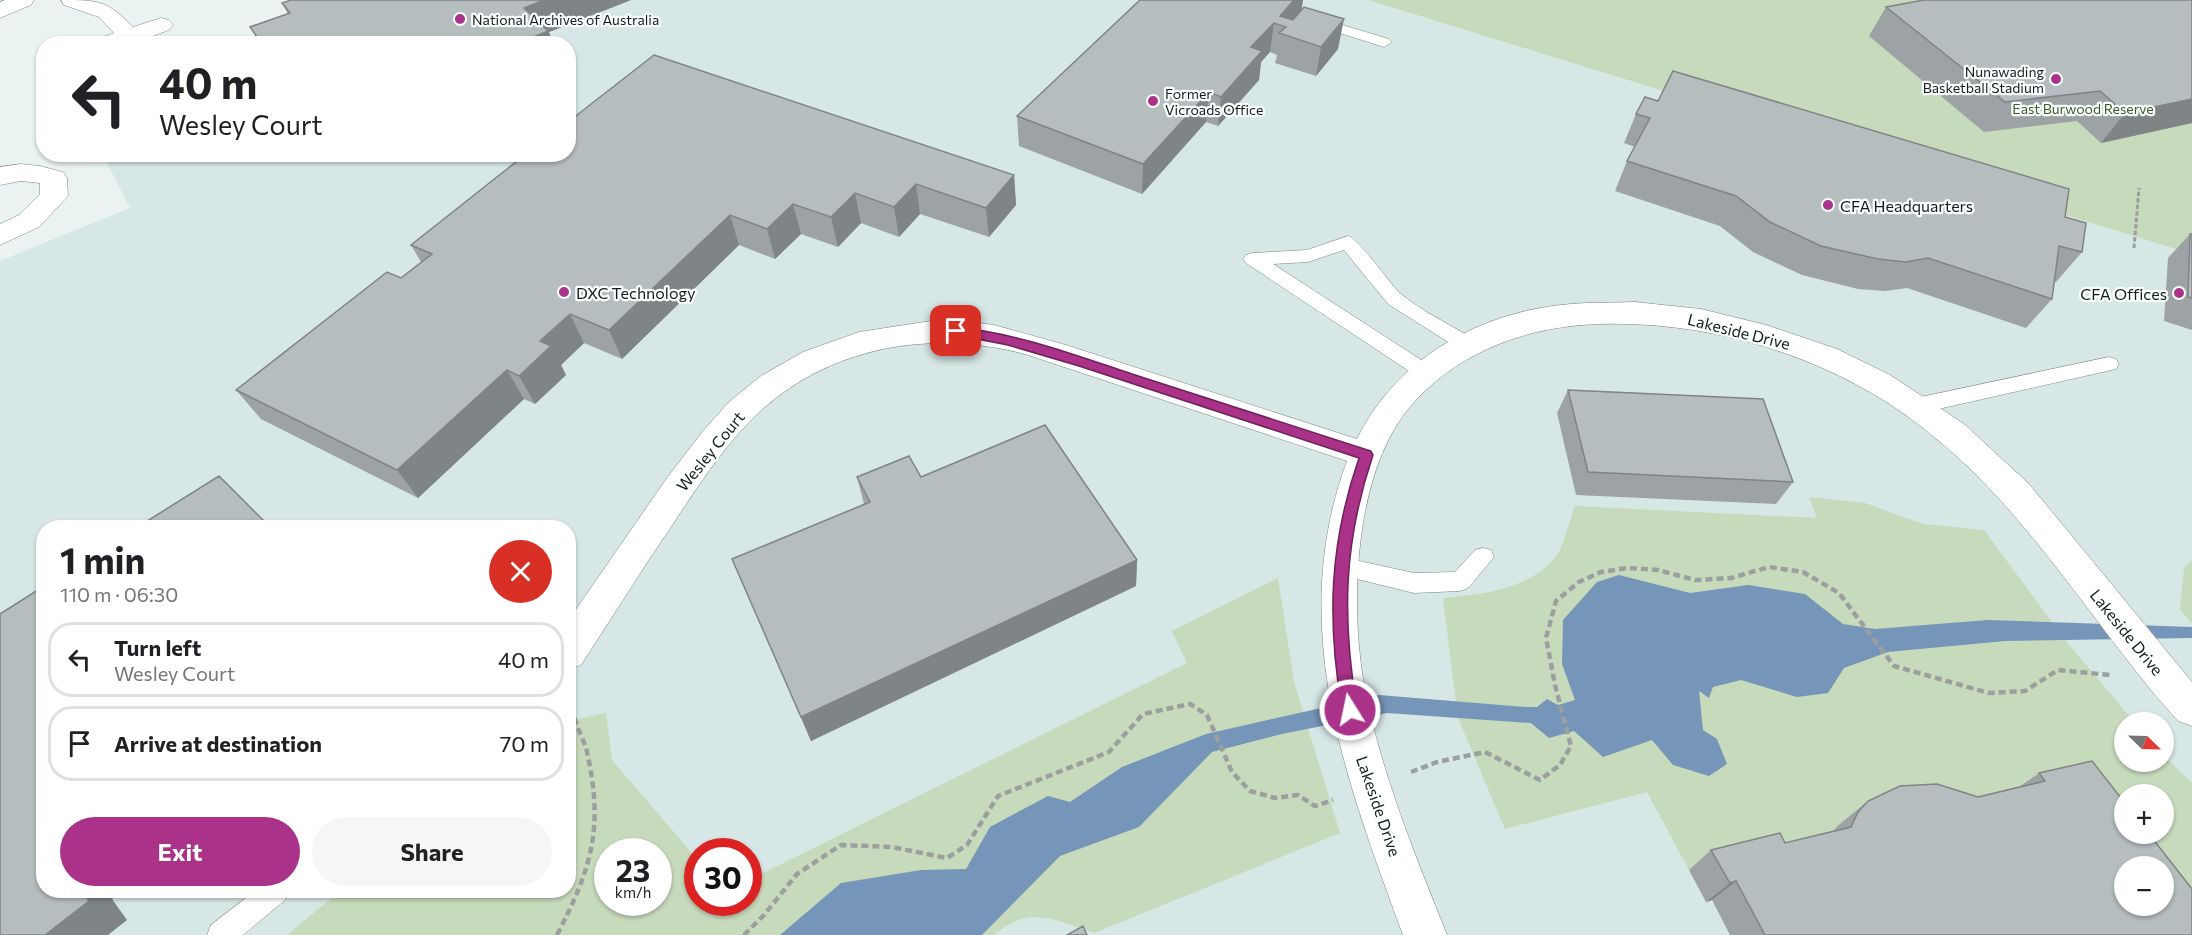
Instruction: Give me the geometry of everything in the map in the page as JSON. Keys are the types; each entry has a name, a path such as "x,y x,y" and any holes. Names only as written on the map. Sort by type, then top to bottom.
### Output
{"street":[{"path":"0,11 23,0"},
{"path":"72,0 107,12 116,36"},
{"path":"129,36 161,24"},
{"path":"0,176 18,172 34,172 54,178 54,196 29,221 0,236"},
{"name":"Lakeside Drive","path":"1425,935 1370,788 1347,698 1339,627 1341,566 1356,486 1367,455 1388,414 1404,392 1425,372 1468,345 1501,330 1558,316 1632,312 1678,316 1730,326 1793,344 1851,369 1916,406 1955,435 1993,470 2045,527 2151,663 2192,709"},
{"name":"Wesley Court","path":"576,655 664,510 722,431 771,384 824,355 873,340 927,332 956,331 980,334 1083,363 1367,455"}],"lane":[{"path":"1306,17 1384,42"},
{"path":"1425,372 1252,260 1308,256 1348,242 1366,268 1395,299 1468,345"},
{"path":"1916,406 2109,364"},
{"path":"1341,566 1414,583 1460,581 1483,557"},
{"path":"221,935 267,898"}],"path":[{"path":"2134,248 2139,188"},
{"path":"1571,746 1555,685 1546,638 1556,601 1579,582 1601,572 1628,568 1658,570 1695,580 1731,578 1769,567 1803,572 1839,593 1894,666 1989,693 2025,692 2058,670 2109,675 2151,663"},
{"path":"744,935 798,874 842,844 892,847 947,858 967,845 998,796 1109,752 1143,714 1190,704 1207,715 1232,772"},
{"path":"557,935 578,897 595,843 597,804 586,744 576,722"}],"shaded area":[{"path":"326,0 1368,0 2192,254 2192,935 0,935 0,261 130,208 107,162 576,162 576,36 260,36"}],"green space":[{"name":"East Burwood Reserve","path":"1368,0 2192,0 2192,254"},
{"path":"1809,497 1865,503 1923,524 1984,530 2066,641 2126,712 2114,712 2114,772 2174,772 2174,766 2192,783 2192,935 2173,916 2174,856 2114,856 2114,866 1830,834 1689,870 1647,792 1505,829 1458,718 1443,598 1473,595 1518,584 1544,569 1558,554 1575,506 1817,518"},
{"path":"2192,560 2192,624 2180,609 2184,568"},
{"path":"1278,578 1294,682 1340,833 1094,933 1054,920 1031,917 1007,925 994,935 287,935 332,898 576,898 576,719 606,713 612,760 684,844 684,916 762,916 762,874 1187,663 1172,631"}],"water":[{"path":"1619,575 1690,593 1748,585 1805,594 1843,624 1875,629 1988,620 2192,627 2192,638 2005,641 1888,652 1844,668 1828,693 1797,697 1741,680 1713,687 1709,698 1699,691 1703,730 1717,739 1727,764 1709,776 1673,765 1652,740 1603,757 1574,731 1549,738 1531,723 1387,713 1282,734 1212,752 1139,827 1060,856 982,935 780,935 841,883 921,870 966,869 990,827 1048,796 1070,802 1122,767 1206,734 1379,695 1525,707 1537,707 1547,699 1558,705 1575,700 1562,664 1563,620 1597,582"}],"building":[{"name":"National Archives of Australia","path":"291,0 544,0 524,8 548,31 536,36 256,36 250,27 290,13 282,3"},
{"name":"Former Vicroads Office","path":"1140,0 1294,0 1280,16 1293,20 1304,7 1344,19 1321,47 1279,33 1286,27 1274,23 1251,47 1262,51 1221,97 1209,92 1143,164 1017,116"},
{"name":"Nunawading Basketball Stadium","path":"1924,0 2192,0 2192,99 2125,113 2100,91 2005,102 1886,7"},
{"name":"DXC Technology","path":"654,55 1014,175 986,208 916,184 894,207 855,193 831,217 793,204 767,229 730,215 609,330 570,314 540,341 551,346 519,376 507,370 397,470 236,390 387,272 401,278 432,254 411,245 516,162 576,162 576,116"},
{"name":"CFA Headquarters","path":"1673,71 2069,189 2065,217 2086,223 2082,252 2059,246 2052,299 1928,258 1906,262 1878,259 1821,246 1770,222 1736,196 1627,161 1650,118 1636,114 1645,97 1658,101"},
{"path":"2190,234 2192,234 2192,298 2188,297"},
{"path":"1568,390 1763,399 1793,482 1588,472"},
{"path":"1045,425 1137,560 801,717 732,559 870,502 857,477 909,456 921,477"},
{"path":"219,476 263,520 149,520"},
{"path":"36,591 36,898 87,898 89,901 45,935 0,935 0,614"},
{"path":"2092,761 2114,789 2114,844 2157,844 2166,856 2114,856 2114,916 2174,916 2174,866 2192,889 2192,935 1765,935 1736,881 1730,883 1711,850 1780,833 1785,843 1851,827 1858,812 1868,801 1900,786 1937,784 1978,797 2045,781 2039,773"},
{"path":"1083,926 1087,935 1067,935"}],"place":[{"name":"National Archives of Australia","path":"460,19"},
{"name":"Nunawading Basketball Stadium","path":"2056,79"},
{"name":"Former Vicroads Office","path":"1153,101"},
{"name":"CFA Headquarters","path":"1828,205"},
{"name":"DXC Technology","path":"564,292"},
{"name":"CFA Offices","path":"2179,293"}],"route":[{"path":"956,331 1008,340 1367,455 1356,486 1345,535 1338,597 1342,665 1350,710"}]}
